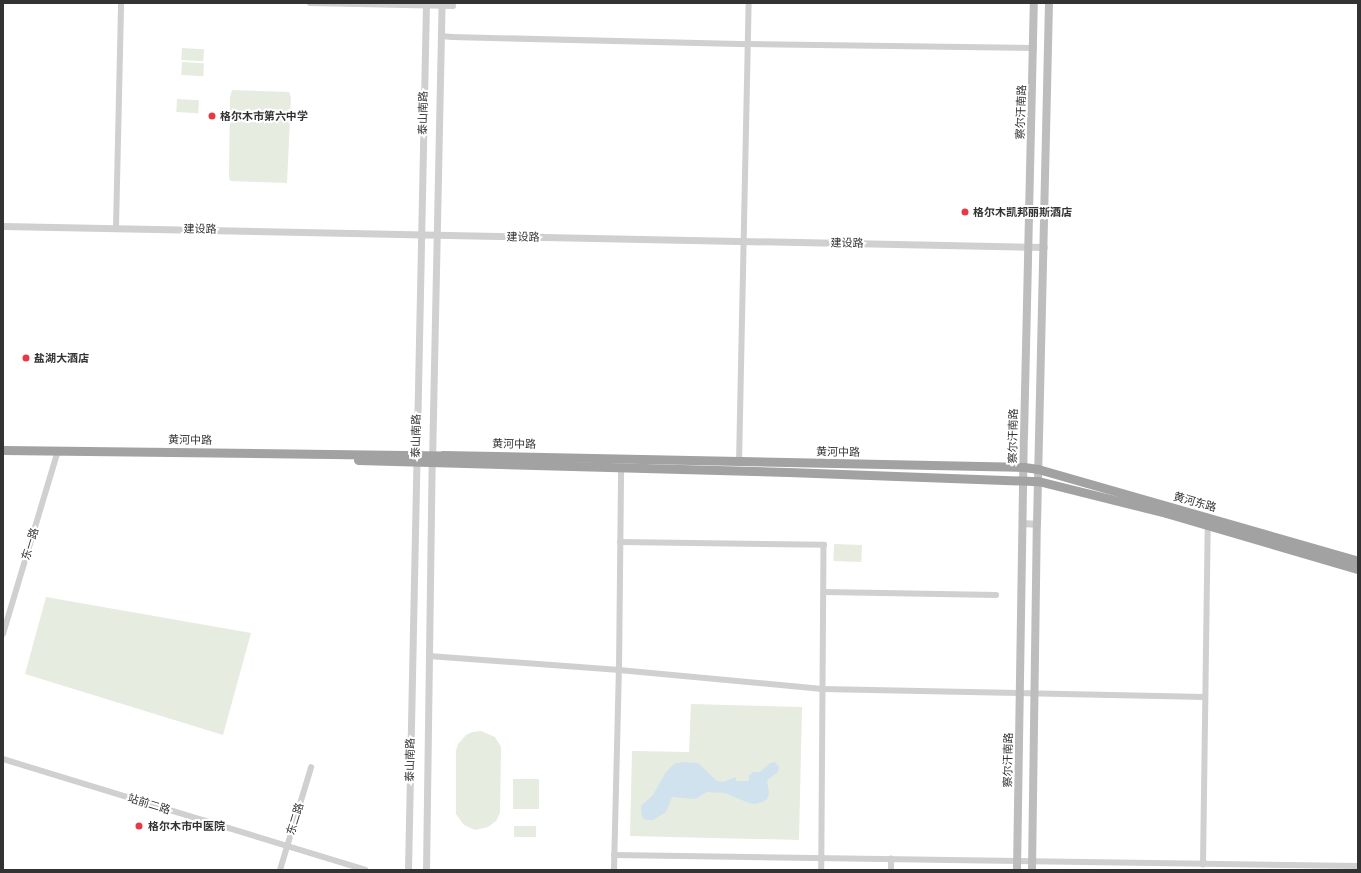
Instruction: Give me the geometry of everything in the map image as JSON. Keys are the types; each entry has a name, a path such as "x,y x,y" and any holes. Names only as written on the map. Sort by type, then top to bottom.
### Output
{"highway":[{"name":"黄河中路","path":"3,450 416,458 621,468 788,472 1024,481"},
{"name":"黄河中路","path":"3,453 416,458"},
{"name":"黄河中路","path":"432,459 739,461 1024,467"},
{"name":"黄河东路","path":"1024,467 1038,469 1358,562"},
{"name":"黄河东路","path":"1024,481 1038,481 1208,525 1358,569"}],"main road":[{"name":"察尔汗南路","path":"1017,870 1028,247 1034,3"},
{"path":"1032,866 1038,469 1049,3"}],"street":[{"path":"116,228 121,3"},
{"path":"310,3 442,4 453,6"},
{"path":"739,472 749,3"},
{"name":"泰山南路","path":"408,870 420,233 426,4"},
{"name":"泰山南路","path":"426,870 432,459 442,4"},
{"path":"442,36 452,38 1034,48"},
{"name":"建设路","path":"3,226 420,233 1044,247"},
{"name":"东一路","path":"3,634 58,454"},
{"path":"614,870 619,670 621,468"},
{"path":"1023,523 1037,524"},
{"path":"1203,865 1208,525"},
{"path":"620,542 824,545 822,870"},
{"path":"824,592 996,595"},
{"path":"429,656 619,670 822,689 1205,697"},
{"name":"站前二路","path":"3,759 365,870"},
{"name":"东二路","path":"280,870 311,768"},
{"path":"614,855 1017,861 1032,866 1358,866"},
{"path":"891,859 891,870"}],"shaded area":[{"path":"182,48 204,49 203,61 181,60"},
{"path":"182,62 204,63 203,76 181,75"},
{"path":"232,90 289,92 291,98 287,183 230,181 230,98"},
{"path":"177,99 199,100 198,113 176,112"},
{"path":"834,544 862,545 861,562 833,561"},
{"path":"46,597 251,633 223,735 25,674"},
{"path":"691,704 802,707 799,840 630,836 632,751 689,752"},
{"path":"481,731 495,737 501,747 500,813 496,821 488,827 475,830 464,825 456,814 456,751 458,744 466,735 472,732"},
{"path":"513,779 539,779 539,809 513,809"},
{"path":"514,826 536,826 536,837 514,837"}],"water":[{"path":"682,762 698,763 717,781 723,782 736,777 736,781 749,781 749,775 751,775 752,772 760,772 770,763 775,762 779,767 778,772 767,780 769,793 767,799 762,802 755,804 749,803 725,793 707,792 695,799 672,797 666,812 653,820 646,820 642,817 641,806 653,795 666,772 674,764"}],"place":[{"name":"格尔木市第六中学","path":"212,116"},
{"name":"格尔木凯邦丽斯酒店","path":"965,212"},
{"name":"盐湖大酒店","path":"26,358"},
{"name":"格尔木市中医院","path":"139,826"}]}
